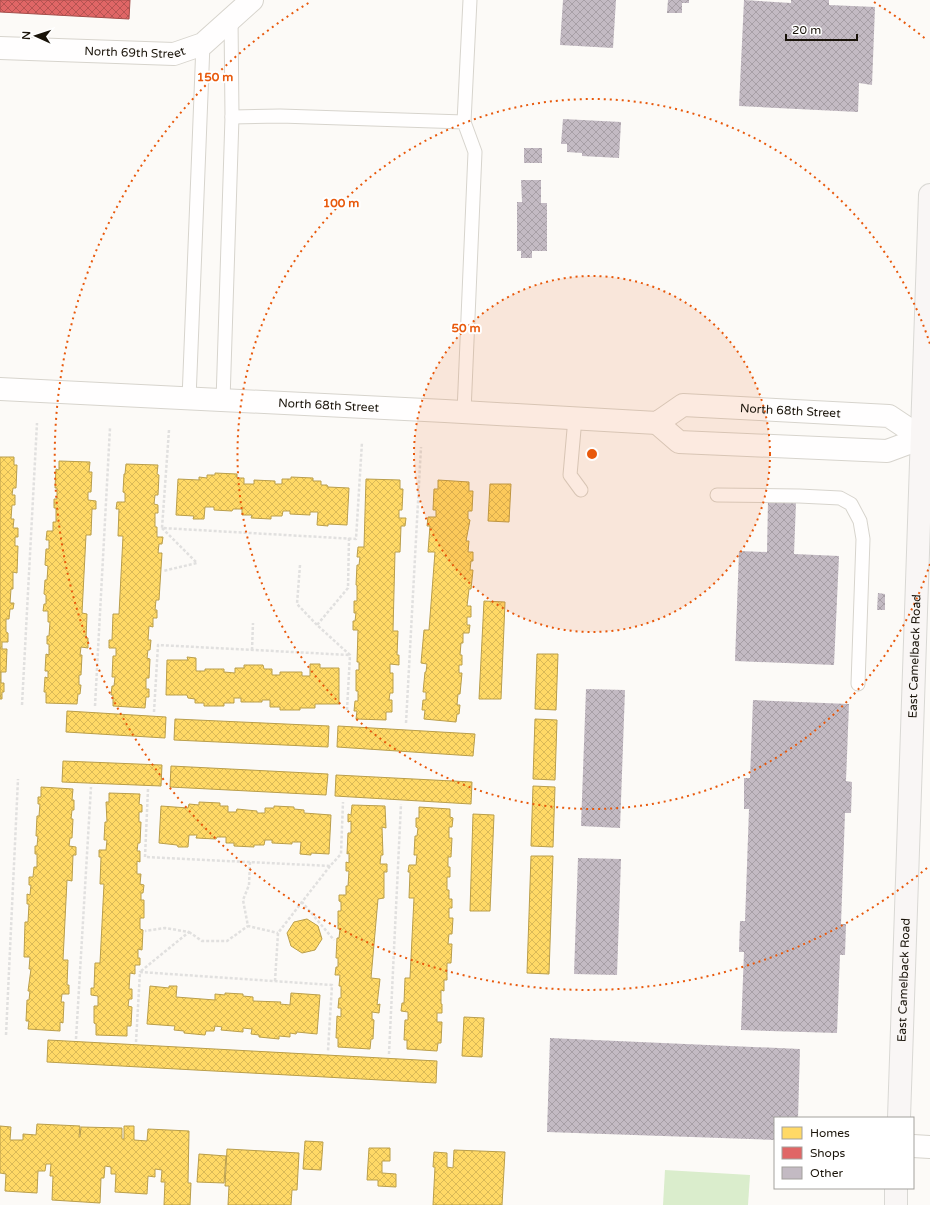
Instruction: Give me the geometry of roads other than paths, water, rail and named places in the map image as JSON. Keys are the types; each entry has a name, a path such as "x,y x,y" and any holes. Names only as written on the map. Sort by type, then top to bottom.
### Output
{"main road":[{"name":"East Camelback Road","path":"899,1117 926,438 930,195"},
{"path":"896,1189 896,1205"}],"street":[{"name":"North 69th Street","path":"0,48 174,54 203,44 252,0"},
{"name":"North 68th Street","path":"0,390 464,412 657,423 683,405 889,416 926,438"},
{"path":"657,423 679,442 887,451 926,438"},
{"path":"914,1146 930,1147"}],"lane":[{"path":"464,412 475,152 464,122 470,0"},
{"path":"223,400 232,117 232,18"},
{"path":"189,399 203,44"},
{"path":"232,117 287,116 464,122"},
{"path":"575,418 570,475 581,490"},
{"path":"717,495 840,498 851,504 860,520 864,539 858,684"}]}
